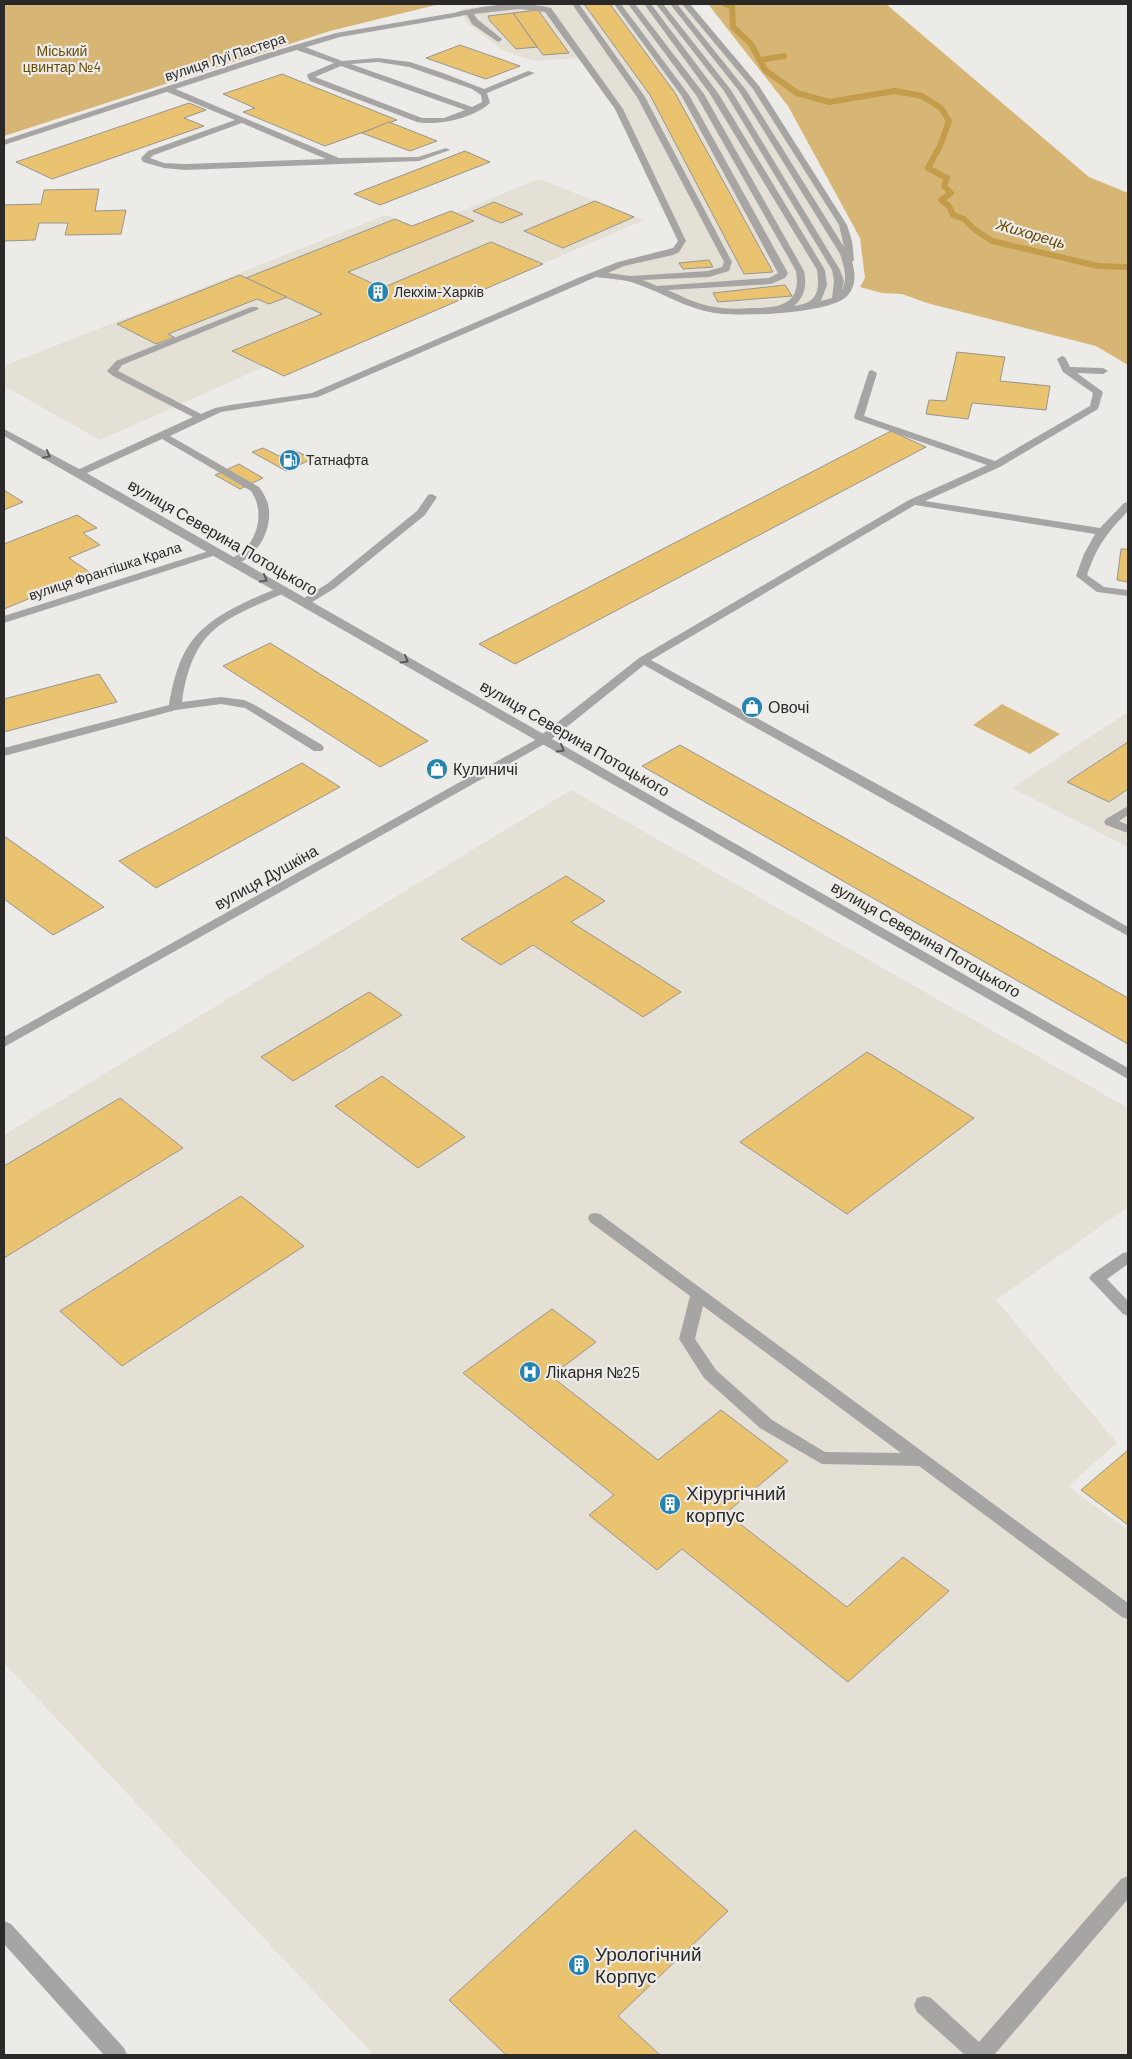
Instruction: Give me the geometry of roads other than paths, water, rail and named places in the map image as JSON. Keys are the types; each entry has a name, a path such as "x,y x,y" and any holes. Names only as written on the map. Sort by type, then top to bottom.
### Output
{"street":[{"path":"79,473 218,410 293,400 315,395 592,276 669,278 709,274 726,269 728,262 641,97 575,4"},
{"path":"617,4 686,95 783,273 782,276 771,281 651,288"},
{"path":"631,4 700,94 800,271 802,279 799,296 793,303 778,309"},
{"path":"646,4 714,93 821,270 824,280 819,299 811,306"},
{"path":"659,4 728,90 836,270 840,281 834,300"},
{"path":"673,4 742,90 844,254 851,270"},
{"path":"623,278 714,310 741,312 811,306 834,300 842,295 851,280 848,241 843,225 756,88 686,4"},
{"name":"вулиця Луї Пастера","path":"4,143 297,47 339,36 459,14 530,6 543,7 548,10 619,109 682,241 676,250 670,253 631,261 592,276"},
{"path":"469,13 475,22 498,40"},
{"path":"297,47 472,110"},
{"path":"364,59 397,60 475,87 483,92 486,103 445,120 429,122 313,79 312,76 341,63 364,59"},
{"path":"483,92 531,73"},
{"path":"168,89 338,161"},
{"path":"244,120 151,153 145,158 146,160 184,167 418,159 446,150"},
{"path":"202,418 112,371 118,363 254,310"},
{"path":"1062,359 1066,370 1103,371"},
{"name":"вулиця Душкіна","path":"4,1043 544,739 643,660 913,502 996,465 1095,407 1098,392 1066,370"},
{"path":"872,373 859,417 996,465"},
{"name":"вулиця Северина Потоцького","path":"4,432 305,602 1128,1074"},
{"path":"163,436 255,489 261,495 265,510 262,529 247,553 233,562"},
{"path":"305,602 331,586 421,513 432,497"},
{"path":"913,502 1102,532"},
{"path":"1128,505 1102,532 1089,554 1081,576 1102,590 1128,593"},
{"name":"вулиця Франтішка Крала","path":"4,620 215,552"},
{"path":"175,707 181,674 189,653 202,636 220,621 235,612 283,590"},
{"path":"643,660 915,810 1128,932"},
{"path":"4,752 175,707 213,699 240,702 249,706 318,748"},
{"path":"1128,810 1110,822 1128,829"},
{"path":"595,1218 1128,1612"},
{"path":"1128,1257 1098,1278 1128,1310"},
{"path":"698,1294 687,1339 710,1374 766,1424 822,1458 922,1460"},
{"path":"924,2005 980,2055 1128,1885"},
{"path":"4,1930 117,2055"}],"waterway":[{"name":"Жихорець","path":"725,4 732,6 733,27 751,44 765,70 797,93 829,102 895,91 922,96 941,108 949,121 940,146 928,168 947,178 944,186 951,193 941,200 949,206 953,215 964,219 974,229 992,241 1098,266 1128,267"},
{"path":"760,60 784,56"}],"place":[{"name":"Лекхім-Харків","path":"378,292"},
{"name":"Татнафта","path":"290,460"},
{"name":"Овочі","path":"752,707"},
{"name":"Кулиничі","path":"437,769"},
{"name":"Лікарня №25","path":"530,1372"},
{"name":"Хірургічний корпус","path":"670,1504"},
{"name":"Урологічний Корпус","path":"579,1965"}],"park label":[{"name":"Міський цвинтар №4","path":"62,59"}]}
